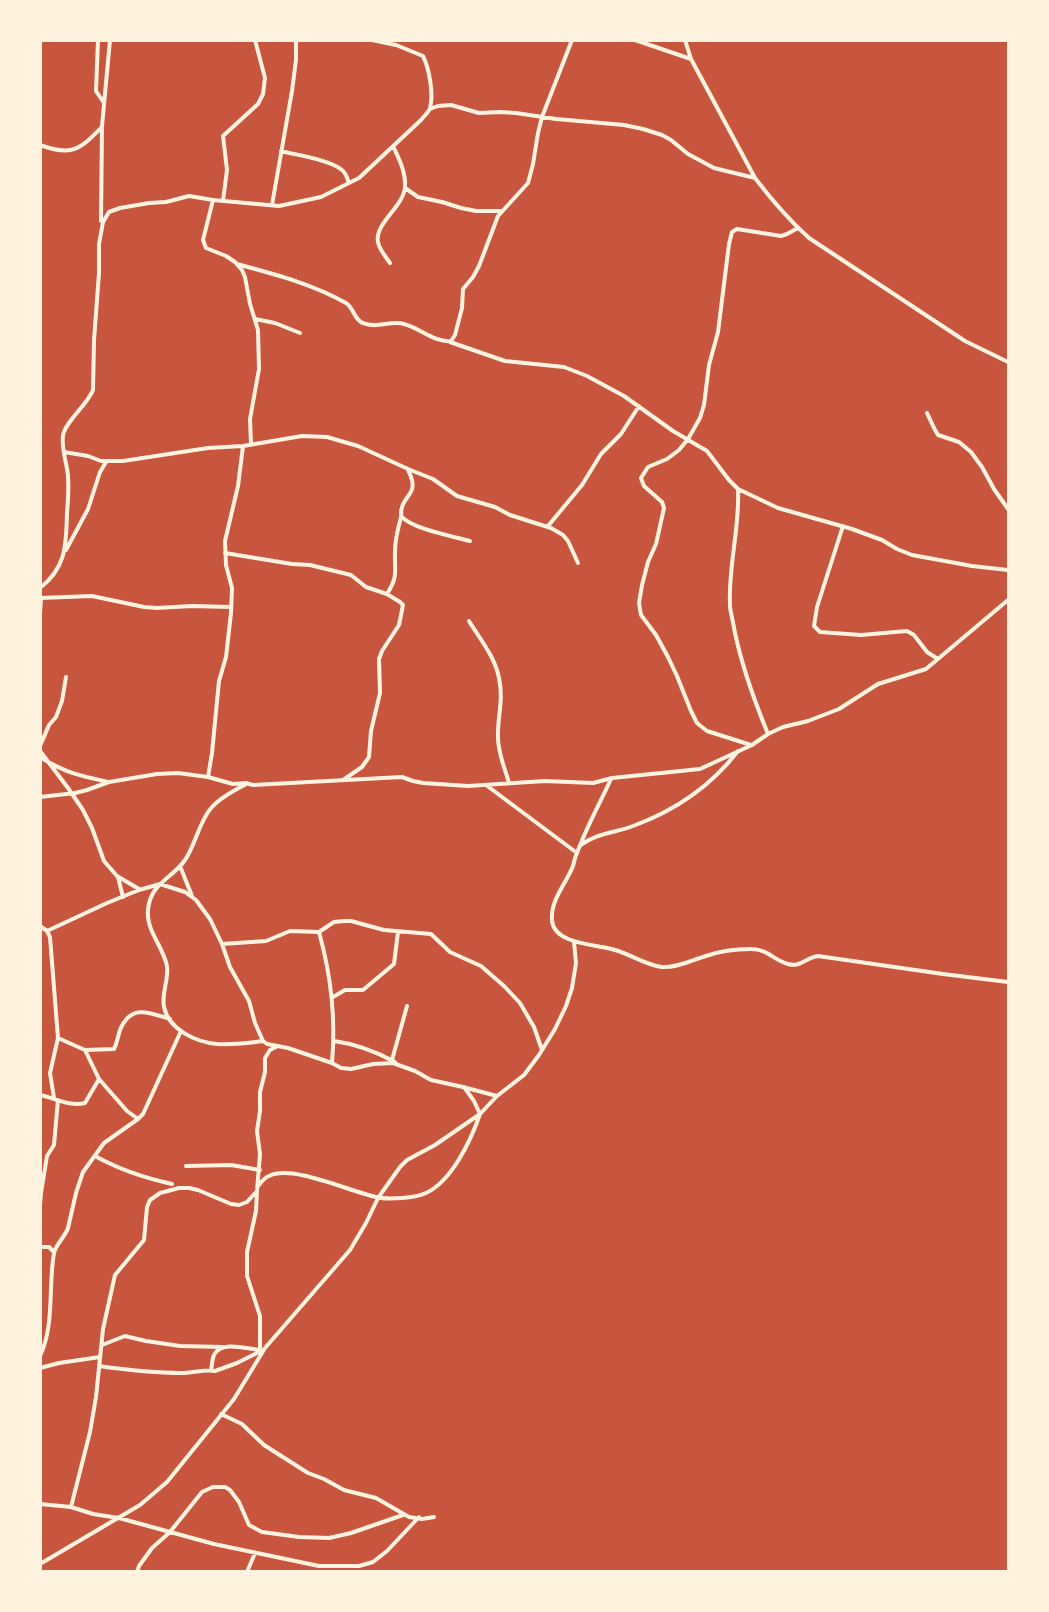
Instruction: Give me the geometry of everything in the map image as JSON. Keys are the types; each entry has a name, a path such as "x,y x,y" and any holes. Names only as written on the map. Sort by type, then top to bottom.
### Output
{"street":[{"path":"98,40 96,91 104,103"},
{"path":"103,222 101,221 102,126 110,40"},
{"path":"223,201 227,170 223,136 258,104 263,94 265,78 255,40"},
{"path":"272,205 296,60 296,40"},
{"path":"372,40 397,43 423,56 430,80 430,109"},
{"path":"450,342 455,335 460,315 463,290 473,278 501,211 528,183 542,117 573,40"},
{"path":"635,40 691,59"},
{"path":"685,40 691,59 755,177 798,228 809,238 956,335 1008,362"},
{"path":"430,99 438,106"},
{"path":"65,553 68,477 63,437 65,430 93,390 99,244 103,222 109,212 149,202 166,202 189,196 279,206 314,199 366,173 430,109 438,106 456,106 484,114 500,112 624,125 652,131 671,140 704,164 725,172 755,177"},
{"path":"40,145 63,150 78,149 102,126"},
{"path":"390,262 377,240 385,222 400,202 405,188 403,170 393,146"},
{"path":"281,151 340,168 350,183"},
{"path":"405,188 418,197 468,210 501,211"},
{"path":"213,200 203,240 209,250 226,256 237,264 300,283 338,299 352,308 357,318 363,323 376,325 403,323 441,340 510,363 564,367 587,376 639,406 707,451 738,489 793,514 843,526 882,540 912,555 1008,570"},
{"path":"752,745 707,731 697,723 677,676 639,608 642,585 656,543 664,508 662,502 644,486 641,476 648,467 672,456 688,439 700,418 709,365 718,332 732,232 737,230 781,236 798,228"},
{"path":"237,264 245,277 258,330 259,369 250,419 251,444"},
{"path":"255,319 275,323 300,333"},
{"path":"548,526 582,484 601,454 621,434 639,406"},
{"path":"927,413 938,435 959,442 971,452 1008,509"},
{"path":"64,452 107,461 140,459 208,448 243,446 302,436 327,437 358,446 408,470 434,479 457,496 495,507 516,518 548,526 568,541 578,563"},
{"path":"208,777 219,681 228,645 231,607 232,588 225,553 243,446"},
{"path":"40,588 51,577 65,553 88,509 100,471 107,461"},
{"path":"387,594 396,575 394,553 402,506 414,487 408,470"},
{"path":"738,489 739,509 732,559 730,607 741,658 755,703 768,734"},
{"path":"401,516 415,526 470,540"},
{"path":"843,526 817,607 814,626 820,632 861,635 906,631 914,635 927,652 938,659"},
{"path":"225,553 310,565 351,575 366,587 387,594 403,606 399,625 379,659 380,693 370,731 369,757 362,767 343,780"},
{"path":"40,614 41,598 92,596 150,607 231,607"},
{"path":"40,797 87,790 109,782 156,774 178,773 253,786 402,777 413,781 468,786 545,781 593,783 612,778 700,770 783,727 808,721 839,709 878,684 922,671 1008,600"},
{"path":"469,621 491,657 499,677 502,702 497,736 509,783"},
{"path":"40,746 49,724 56,717 62,701 66,677"},
{"path":"40,751 72,793 92,828 104,861 117,876 139,890"},
{"path":"580,846 589,838 633,826 678,805 710,783 739,751"},
{"path":"40,757 73,774 109,782"},
{"path":"612,778 557,896 552,912 554,927 574,942 616,950 661,967 719,953 754,948 766,951 788,964 795,965 818,956 1008,982"},
{"path":"246,783 224,797 207,813 189,853 180,866 159,884 152,894 148,921 166,966 164,1006 170,1019 181,1031 216,1044 263,1041"},
{"path":"486,785 577,853"},
{"path":"180,866 192,896 210,919 222,944 230,967 249,1001 263,1041 341,1068 351,1069 373,1064 400,1065"},
{"path":"117,876 123,897"},
{"path":"47,931 107,903 159,884 192,896"},
{"path":"222,944 266,941 290,931 319,932 334,922 344,921 384,930 431,934 450,952 471,960 490,973 520,1003 534,1027 542,1051"},
{"path":"40,926 50,936 58,1038 50,1073 56,1099 54,1145 47,1156 42,1175 41,1203"},
{"path":"319,932 326,955 332,997 334,1041 332,1063"},
{"path":"332,997 345,990 363,990 394,964 398,932"},
{"path":"40,1564 140,1505 167,1482 247,1379 262,1350 350,1251 378,1198 400,1167 407,1160 435,1145 480,1114 497,1096 524,1075 555,1029 572,988 576,963 574,942"},
{"path":"393,1060 407,1006"},
{"path":"58,1038 85,1050 114,1049 122,1026 129,1016 145,1011 170,1019"},
{"path":"40,1356 48,1328 54,1252 69,1228 80,1178 108,1140 142,1114 181,1031"},
{"path":"334,1041 353,1044 393,1060 431,1080 497,1096"},
{"path":"259,1185 260,1150 257,1131 261,1092 266,1058 270,1050 278,1046"},
{"path":"85,1050 99,1078 127,1111 138,1119"},
{"path":"40,1095 72,1104 85,1103 99,1078"},
{"path":"262,1350 260,1316 248,1281 247,1252 256,1211 257,1191 262,1180 270,1175 297,1175 378,1198 425,1194 434,1189 451,1171 474,1133 480,1114 464,1087"},
{"path":"95,1156 131,1173 172,1184"},
{"path":"186,1166 231,1165 260,1170"},
{"path":"71,1507 90,1432 101,1346 115,1275 144,1240 146,1209 150,1200 160,1193 189,1188 239,1205 247,1202 257,1191"},
{"path":"40,1246 49,1247 54,1252"},
{"path":"101,1346 125,1336 180,1346 228,1346 262,1350"},
{"path":"211,1370 214,1355 223,1347"},
{"path":"99,1366 167,1373 215,1371 262,1350"},
{"path":"40,1368 100,1357"},
{"path":"221,1413 242,1424 264,1445 298,1469 344,1490 376,1498 403,1515 415,1519 434,1517"},
{"path":"137,1572 152,1548 170,1532 202,1492 213,1486 225,1487 235,1495 249,1525 262,1532 328,1538 351,1533 403,1515"},
{"path":"40,1504 71,1507 214,1544 313,1566 364,1565 373,1562 382,1556 419,1517"},
{"path":"247,1572 255,1553"},
{"path":"361,1572 364,1565"}]}
